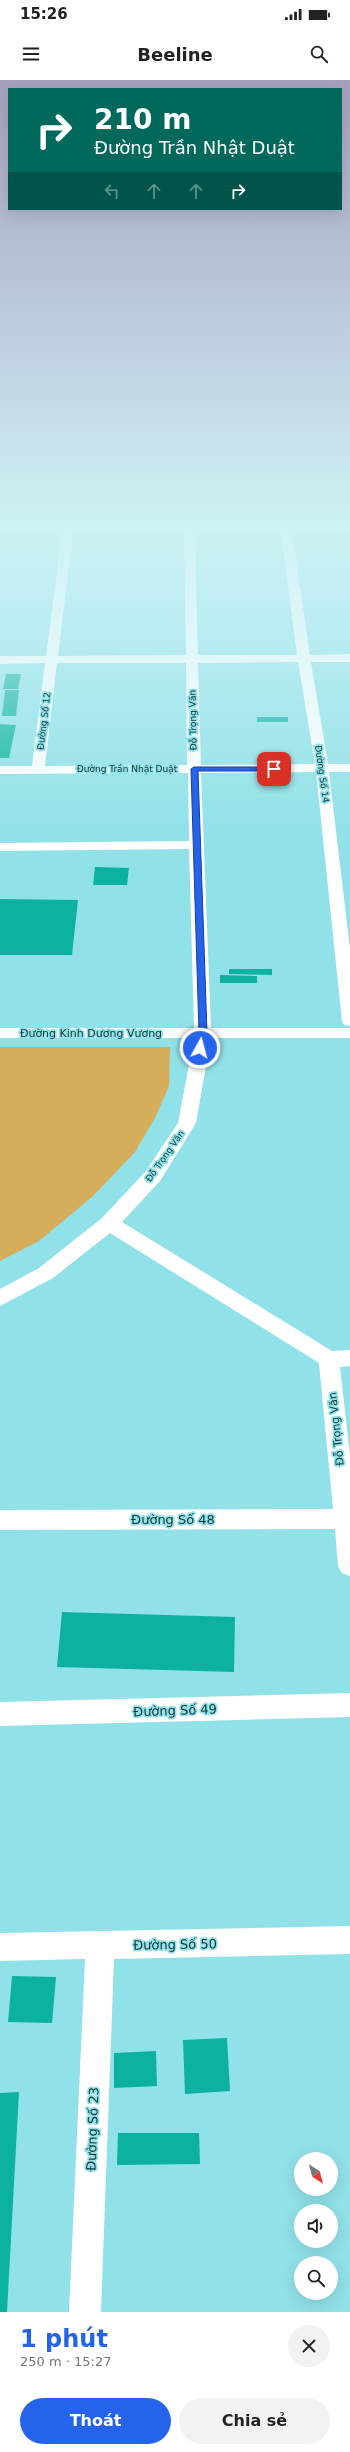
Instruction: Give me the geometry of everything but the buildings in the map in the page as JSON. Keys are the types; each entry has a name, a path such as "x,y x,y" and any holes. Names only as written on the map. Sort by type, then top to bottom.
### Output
{"street":[{"name":"Đường Số 12","path":"38,769 56,628"},
{"name":"Đỗ Trọng Văn","path":"0,1298 46,1274 108,1223 153,1176 187,1123 203,1033 196,846 191,628"},
{"name":"Đường Số 14","path":"300,628 322,768 350,1021"},
{"path":"0,660 350,658"},
{"name":"Đường Trần Nhật Duật","path":"0,770 350,768"},
{"path":"0,847 196,846"},
{"name":"Đường Kinh Dương Vương","path":"0,1033 350,1033"},
{"name":"Đỗ Trọng Văn","path":"108,1223 339,1358 345,1519 350,1566"},
{"name":"Đường Số 48","path":"0,1520 345,1519"},
{"name":"Đường Số 49","path":"0,1714 350,1705"},
{"name":"Đường Số 50","path":"0,1947 350,1940"},
{"name":"Đường Số 23","path":"85,2312 100,1946"}],"shaded area":[{"path":"0,1047 170,1047 169,1086 156,1116 135,1152 93,1196 39,1241 0,1261"}],"route":[{"path":"200,1048 203,1033 194,769 274,769"}]}
